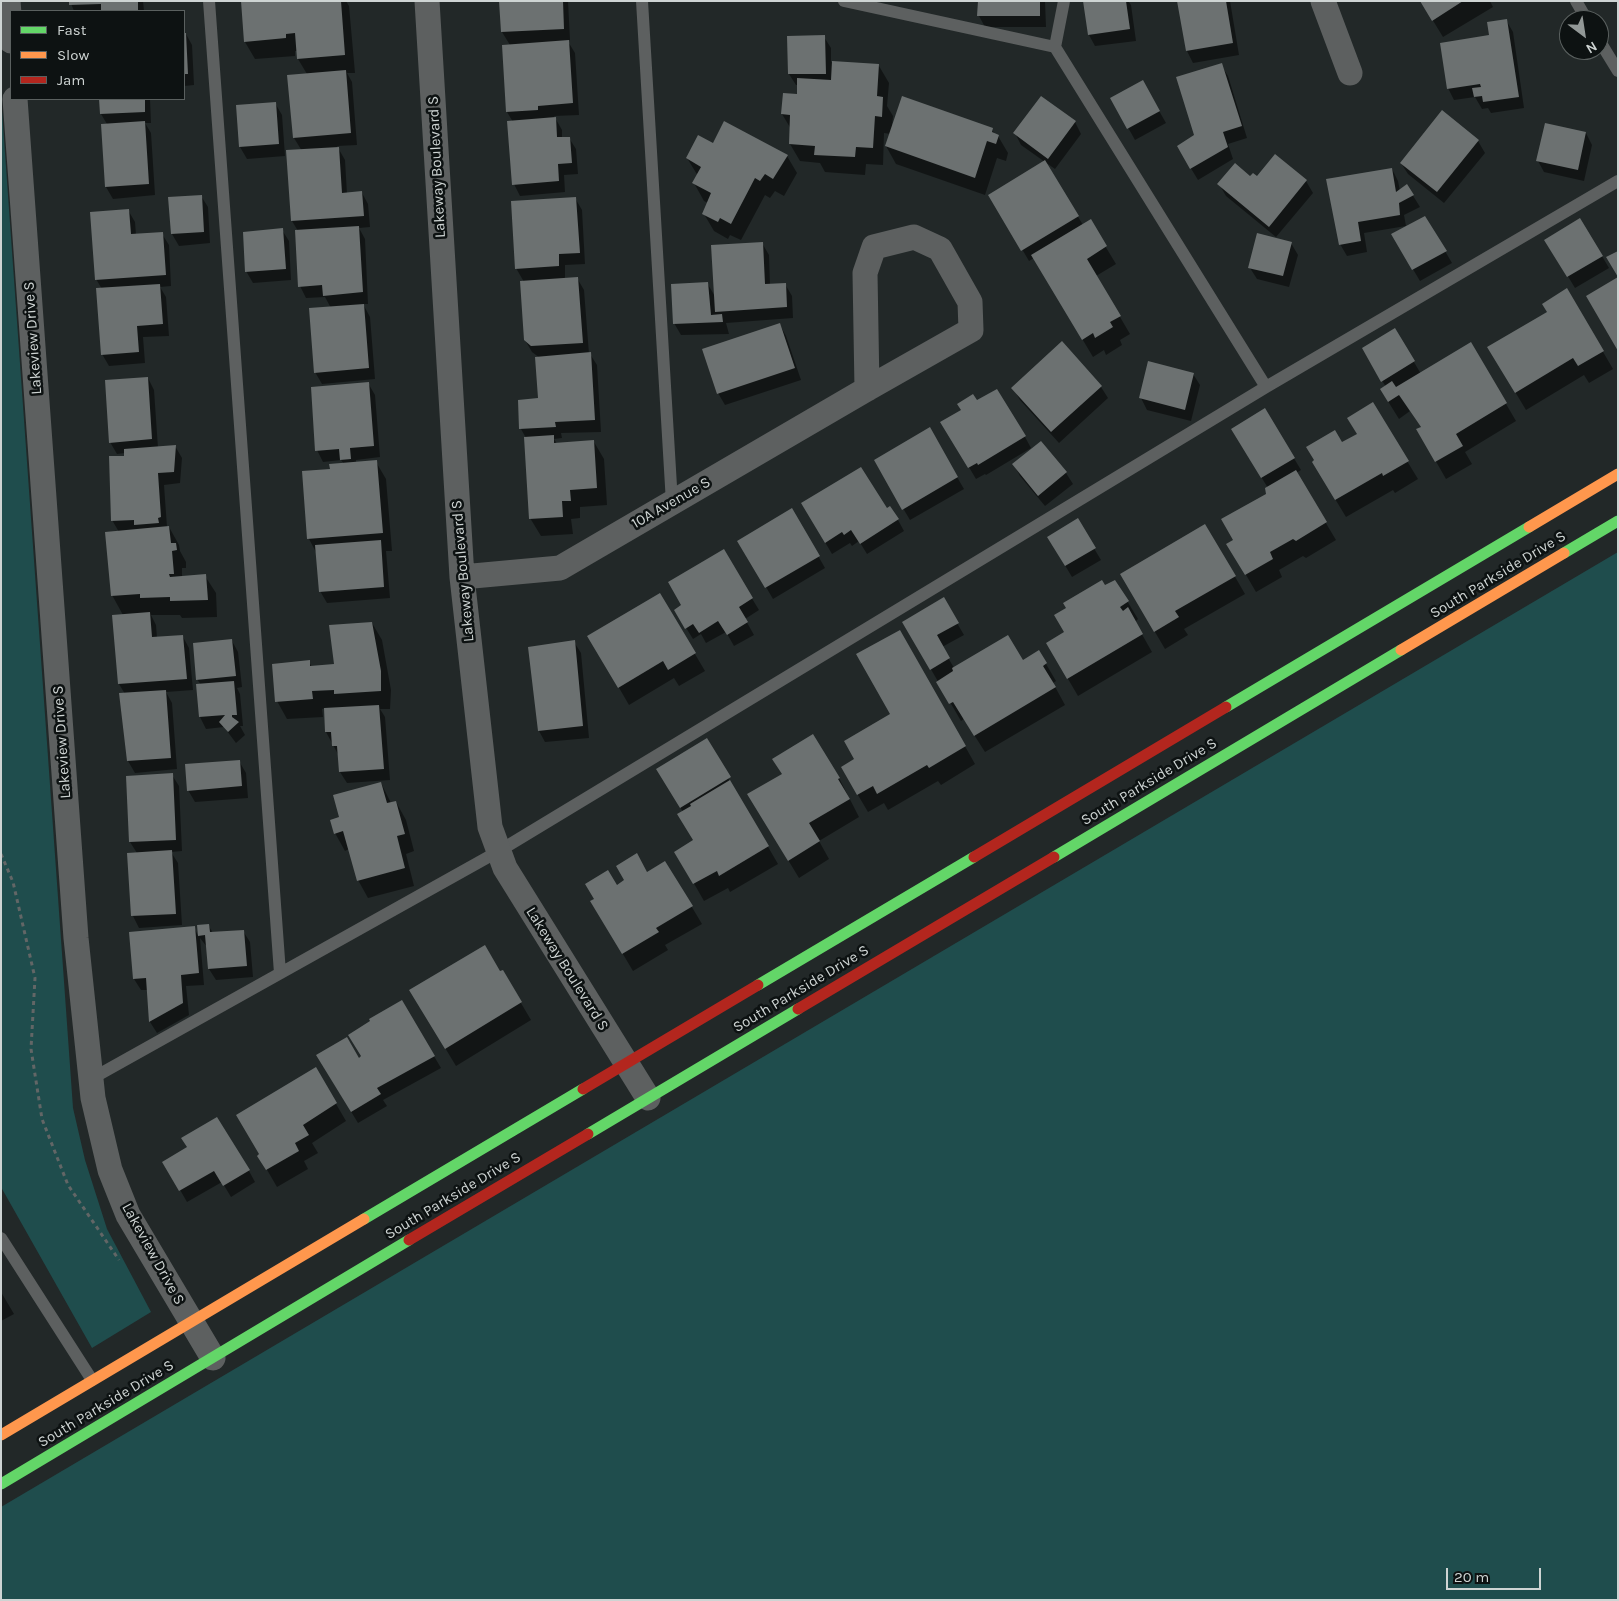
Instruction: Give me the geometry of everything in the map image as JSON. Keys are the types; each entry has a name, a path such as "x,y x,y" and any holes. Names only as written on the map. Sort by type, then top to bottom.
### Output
{"main road":[{"name":"South Parkside Drive S","path":"1,1435 1618,474"},
{"name":"South Parkside Drive S","path":"1,1484 1618,521"}],"street":[{"path":"8,1 10,28"},
{"name":"Lakeway Boulevard S","path":"428,1 462,577 490,827 505,868 648,1098"},
{"path":"1323,1 1350,73"},
{"name":"Lakeview Drive S","path":"15,100 76,938 93,1098 110,1170 128,1215 213,1358"},
{"name":"10A Avenue S","path":"462,577 560,568 971,330 970,302 940,249 914,237 874,247 865,273 867,389"}],"lane":[{"path":"209,1 280,974"},
{"path":"642,1 672,503"},
{"path":"844,1 1055,47"},
{"path":"1064,1 1055,47 1266,387"},
{"path":"1609,56 1618,70"},
{"path":"91,1079 498,851 1266,387 1618,181"},
{"path":"1,1238 92,1380"}],"shaded area":[{"path":"1,97 73,1108 85,1160 107,1229 151,1312 92,1348 1,1187"},
{"path":"1618,552 1618,1600 1,1600 1,1507"}],"building":[{"path":"69,1 138,1 138,10 101,10 101,4 69,5"},
{"path":"241,1 341,1 345,55 297,59 295,33 286,34 286,38 244,42"},
{"path":"499,1 563,1 564,29 501,32"},
{"path":"978,1 1040,1 1040,16 977,16"},
{"path":"1083,1 1126,1 1130,29 1088,35"},
{"path":"1177,1 1226,1 1233,43 1186,51"},
{"path":"1420,1 1463,1 1432,21"},
{"path":"1507,19 1519,97 1483,102 1482,96 1474,97 1472,88 1481,87 1480,84 1447,89 1440,43 1489,35 1487,22"},
{"path":"185,33 186,33 188,74 185,74"},
{"path":"825,35 826,74 788,74 787,36"},
{"path":"569,40 573,103 538,106 538,110 506,112 502,45"},
{"path":"832,61 879,64 877,96 883,97 882,117 875,116 873,148 856,147 855,157 814,155 815,146 789,144 790,115 781,114 783,93 797,94 797,78 831,80"},
{"path":"1222,63 1242,126 1223,132 1228,147 1190,169 1177,146 1194,135 1176,77"},
{"path":"346,70 351,133 293,138 287,75"},
{"path":"1143,80 1160,111 1127,129 1110,98"},
{"path":"902,96 993,128 992,132 999,135 996,144 987,141 975,178 885,146"},
{"path":"1041,96 1076,121 1048,159 1013,133"},
{"path":"99,100 145,100 145,112 100,114"},
{"path":"276,102 279,144 239,147 236,105"},
{"path":"1442,110 1479,140 1437,192 1400,163"},
{"path":"556,117 557,137 570,137 572,163 558,164 559,181 512,185 507,121"},
{"path":"145,121 149,184 105,187 101,124"},
{"path":"724,121 788,155 773,179 765,174 760,181 755,178 731,224 720,218 718,222 702,214 711,193 692,183 701,167 686,158 698,135 713,143"},
{"path":"1545,123 1586,132 1578,170 1536,161"},
{"path":"339,147 342,193 362,191 364,216 291,221 286,150"},
{"path":"1275,154 1307,180 1269,227 1217,184 1235,163 1250,176 1253,173 1257,176"},
{"path":"1045,160 1079,216 1021,251 988,195"},
{"path":"1392,168 1396,192 1407,184 1414,195 1399,203 1400,215 1358,222 1361,241 1339,245 1326,179"},
{"path":"202,195 204,232 171,234 168,197"},
{"path":"576,197 580,253 559,254 559,266 515,269 511,201"},
{"path":"129,209 131,234 163,232 166,275 95,280 90,212"},
{"path":"1425,216 1447,251 1412,270 1391,234"},
{"path":"1580,218 1603,256 1567,277 1544,240"},
{"path":"1091,219 1107,246 1087,259 1121,316 1110,322 1113,327 1095,338 1093,333 1082,340 1031,255"},
{"path":"359,226 363,292 323,296 322,285 298,287 295,230"},
{"path":"283,228 286,269 245,272 243,232"},
{"path":"1257,233 1292,242 1283,276 1248,268"},
{"path":"763,242 765,284 786,283 787,307 715,312 711,245"},
{"path":"1618,251 1618,277 1606,257"},
{"path":"578,277 583,343 531,346 524,340 520,281"},
{"path":"1618,277 1618,351 1586,296"},
{"path":"708,282 711,315 722,314 723,322 673,324 671,284"},
{"path":"160,284 163,324 137,326 139,352 101,355 96,288"},
{"path":"1567,288 1604,351 1578,366 1573,358 1515,393 1487,347 1547,312 1542,304"},
{"path":"364,304 369,368 314,373 309,308"},
{"path":"780,323 795,368 717,394 702,349"},
{"path":"1395,328 1415,361 1381,382 1362,348"},
{"path":"1062,341 1102,386 1051,432 1011,388"},
{"path":"1471,342 1507,403 1456,434 1463,446 1435,462 1416,429 1421,427 1399,395 1388,402 1380,389 1392,381 1396,387"},
{"path":"591,352 595,420 555,422 556,427 519,429 518,400 538,398 535,357"},
{"path":"1148,361 1194,373 1185,410 1139,398"},
{"path":"148,377 152,439 109,443 105,380"},
{"path":"369,382 374,446 350,448 351,459 340,460 339,449 315,451 311,387"},
{"path":"997,389 1026,436 978,465 977,463 968,468 940,422 961,410 957,404 973,394 977,400"},
{"path":"1373,402 1409,461 1383,476 1382,473 1335,500 1312,462 1314,460 1306,447 1335,430 1342,442 1357,434 1347,418"},
{"path":"1265,408 1295,458 1261,478 1231,429"},
{"path":"930,427 958,477 902,510 874,460"},
{"path":"554,435 554,443 594,440 597,488 570,490 571,501 562,501 563,517 529,519 524,437"},
{"path":"1041,441 1067,472 1038,496 1012,464"},
{"path":"176,445 174,472 158,473 161,517 158,518 159,523 134,525 134,520 111,521 109,456 124,456 124,449"},
{"path":"377,460 383,533 307,539 302,471 330,469 329,464"},
{"path":"861,467 887,508 890,506 899,519 860,544 851,530 844,535 842,532 825,543 801,503"},
{"path":"1296,470 1327,522 1296,541 1293,539 1270,552 1273,559 1245,575 1226,544 1233,540 1221,519 1266,494 1265,488"},
{"path":"792,508 820,556 765,588 737,541"},
{"path":"1078,518 1096,548 1065,566 1047,537"},
{"path":"1205,524 1236,576 1175,611 1179,617 1154,632 1120,574"},
{"path":"169,526 171,543 176,543 177,550 172,551 174,574 169,574 170,577 206,574 208,600 170,601 170,597 140,598 140,594 111,596 105,532"},
{"path":"381,540 384,587 319,592 315,545"},
{"path":"724,549 753,598 739,607 748,622 727,635 718,621 699,633 693,624 685,629 674,610 681,605 668,582"},
{"path":"1102,580 1105,585 1115,580 1129,601 1120,607 1123,611 1128,607 1143,634 1067,679 1046,643 1064,632 1054,615 1066,608 1063,603"},
{"path":"660,593 696,653 668,670 663,661 618,688 587,636"},
{"path":"944,597 959,623 937,635 950,658 930,670 902,622"},
{"path":"150,612 152,637 183,635 187,679 118,684 112,615"},
{"path":"372,622 381,671 381,691 334,694 334,690 312,691 313,699 275,702 272,664 310,660 310,666 334,664 329,625"},
{"path":"900,630 966,746 929,768 927,765 877,794 873,786 857,795 841,767 854,759 844,741 890,714 856,654"},
{"path":"1008,635 1023,660 1039,650 1047,663 1043,666 1056,687 974,736 953,702 949,704 936,682 953,671 952,668"},
{"path":"232,639 236,676 196,680 193,643"},
{"path":"575,640 583,726 538,731 528,647"},
{"path":"234,681 237,715 232,715 232,717 239,722 228,732 219,722 225,715 199,717 196,684"},
{"path":"166,690 171,758 127,761 119,693"},
{"path":"379,705 384,769 339,772 337,746 332,746 331,732 325,732 324,708"},
{"path":"813,734 840,778 838,779 850,799 809,823 820,841 788,861 747,794 782,774 772,759"},
{"path":"707,738 731,777 680,808 656,769"},
{"path":"240,760 242,786 187,791 185,764"},
{"path":"173,773 176,840 129,842 126,776"},
{"path":"730,780 769,846 719,876 717,871 693,884 674,852 693,840 677,814"},
{"path":"381,782 387,803 396,801 405,834 397,836 405,868 357,881 343,831 334,834 330,820 339,817 333,795"},
{"path":"172,850 176,914 131,916 127,853"},
{"path":"637,853 647,872 665,861 693,906 656,928 659,932 622,954 590,901 594,899 585,884 608,870 617,885 624,880 616,866"},
{"path":"209,924 210,932 244,930 247,966 208,969 205,935 198,936 197,925"},
{"path":"195,926 199,973 181,975 183,1003 149,1022 146,978 133,979 129,932"},
{"path":"485,945 500,971 503,970 522,1002 445,1049 409,990"},
{"path":"402,1000 435,1056 377,1088 381,1094 351,1112 316,1055 347,1037 359,1058 361,1056 348,1035 370,1021 369,1019"},
{"path":"316,1067 337,1103 303,1125 309,1135 295,1143 299,1151 266,1170 257,1156 259,1154 236,1115"},
{"path":"217,1117 250,1170 223,1186 214,1171 179,1191 162,1162 187,1147 181,1138"}],"traffic: fast":[{"path":"1564,553 1618,521"},
{"path":"1226,707 1529,527"},
{"path":"1054,857 1401,650"},
{"path":"758,985 974,857"},
{"path":"588,1134 798,1009"},
{"path":"364,1219 583,1089"},
{"path":"1,1484 409,1240"}],"traffic: slow":[{"path":"1529,527 1618,474"},
{"path":"1401,650 1564,553"},
{"path":"1,1435 364,1219"}],"traffic: jam":[{"path":"974,857 1226,707"},
{"path":"798,1009 1054,857"},
{"path":"583,1089 758,985"},
{"path":"409,1240 588,1134"}]}
